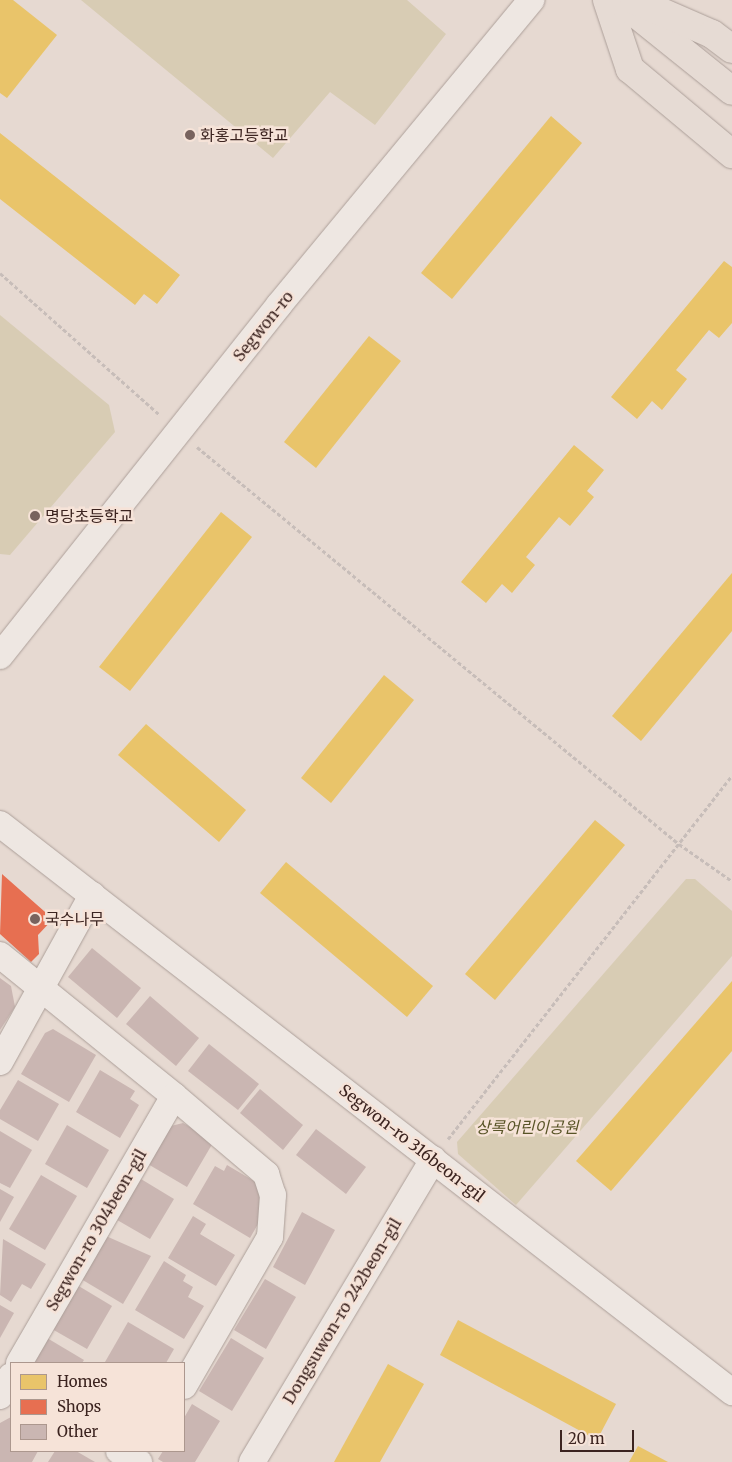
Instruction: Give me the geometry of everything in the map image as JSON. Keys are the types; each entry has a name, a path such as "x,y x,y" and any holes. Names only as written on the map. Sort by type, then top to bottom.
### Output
{"main road":[{"path":"607,0 630,69 732,154"},
{"path":"619,0 732,92"},
{"path":"634,0 712,34 732,48"}],"street":[{"name":"Segwon-ro","path":"0,656 179,431 531,0"},
{"name":"Segwon-ro 316beon-gil","path":"0,824 732,1392"},
{"path":"0,1062 92,895"},
{"path":"0,955 174,1096 266,1174 273,1195 270,1237 185,1384"},
{"name":"Segwon-ro 304beon-gil","path":"20,1362 174,1096"},
{"name":"Dongsuwon-ro 242beon-gil","path":"252,1462 433,1159"},
{"path":"121,1452 139,1462"}],"path":[{"path":"0,273 179,431 679,844 732,881"},
{"path":"433,1159 732,776"}],"green space":[{"path":"81,0 407,0 446,34 375,125 330,92 273,158"},
{"name":"명당초등학교","path":"0,315 109,405 115,432 10,555 0,554"},
{"name":"상록어린이공원","path":"686,879 695,879 732,911 732,956 516,1205 458,1154 457,1142"}],"building: Homes":[{"path":"0,0 13,0 57,35 7,98 0,93"},
{"path":"551,116 582,143 452,299 421,273"},
{"path":"0,133 180,275 157,304 144,294 135,305 0,199"},
{"path":"724,261 732,267 732,323 719,338 709,330 676,370 687,379 662,410 652,401 637,419 611,397"},
{"path":"369,336 401,361 316,468 284,442"},
{"path":"574,445 604,470 587,491 594,497 570,526 559,517 526,557 535,565 512,593 502,584 486,603 461,582"},
{"path":"221,512 252,537 130,691 99,667"},
{"path":"732,573 732,631 641,741 612,716"},
{"path":"384,675 414,700 331,803 301,778"},
{"path":"146,724 246,810 219,842 118,755"},
{"path":"595,820 625,845 495,1000 465,974"},
{"path":"286,862 433,986 407,1017 260,893"},
{"path":"732,981 732,1051 611,1191 576,1161"},
{"path":"458,1320 616,1404 597,1440 440,1355"},
{"path":"388,1364 424,1384 380,1462 334,1462"},
{"path":"638,1446 668,1462 629,1462"}],"building: Shops":[{"path":"2,874 53,919 38,935 39,954 31,962 0,934"}],"building: Other":[{"path":"92,948 141,988 117,1018 68,977"},
{"path":"0,978 11,986 15,1007 0,1030"},
{"path":"150,996 199,1038 176,1066 126,1024"},
{"path":"53,1029 96,1055 69,1102 21,1074 45,1033"},
{"path":"209,1044 259,1084 238,1110 188,1071"},
{"path":"100,1070 135,1091 130,1099 139,1105 120,1138 76,1112"},
{"path":"18,1080 59,1104 38,1141 0,1119 0,1110"},
{"path":"260,1089 303,1125 283,1150 240,1113"},
{"path":"183,1123 214,1141 187,1187 141,1160 159,1129"},
{"path":"67,1125 109,1150 87,1188 45,1164"},
{"path":"316,1129 366,1167 346,1194 296,1155"},
{"path":"0,1131 32,1150 10,1188 0,1183"},
{"path":"227,1165 259,1184 267,1208 250,1238 193,1204 215,1166 224,1171"},
{"path":"41,1175 77,1196 45,1250 9,1229"},
{"path":"136,1176 174,1199 150,1239 112,1217"},
{"path":"0,1189 14,1197 0,1222"},
{"path":"302,1212 335,1230 305,1285 273,1267"},
{"path":"193,1216 206,1224 200,1234 235,1255 216,1286 168,1258"},
{"path":"106,1236 151,1256 123,1304 81,1279"},
{"path":"3,1239 46,1264 31,1289 22,1284 11,1302 0,1295"},
{"path":"164,1261 186,1275 183,1281 193,1287 188,1297 204,1306 184,1339 135,1310"},
{"path":"265,1279 296,1297 266,1349 234,1330"},
{"path":"77,1285 112,1306 87,1349 52,1329"},
{"path":"0,1305 14,1313 0,1338"},
{"path":"128,1322 174,1349 167,1362 105,1362"},
{"path":"47,1338 84,1360 83,1362 33,1362"},
{"path":"231,1338 264,1358 232,1411 199,1391"},
{"path":"192,1404 220,1421 195,1462 163,1462 158,1459 162,1452 185,1452 185,1416"},
{"path":"10,1418 10,1452 37,1452 32,1462 0,1462 0,1423"},
{"path":"54,1452 78,1452 95,1462 48,1462"}],"place":[{"name":"화홍고등학교","path":"190,135"},
{"name":"명당초등학교","path":"35,516"},
{"name":"국수나무","path":"35,919"}]}
